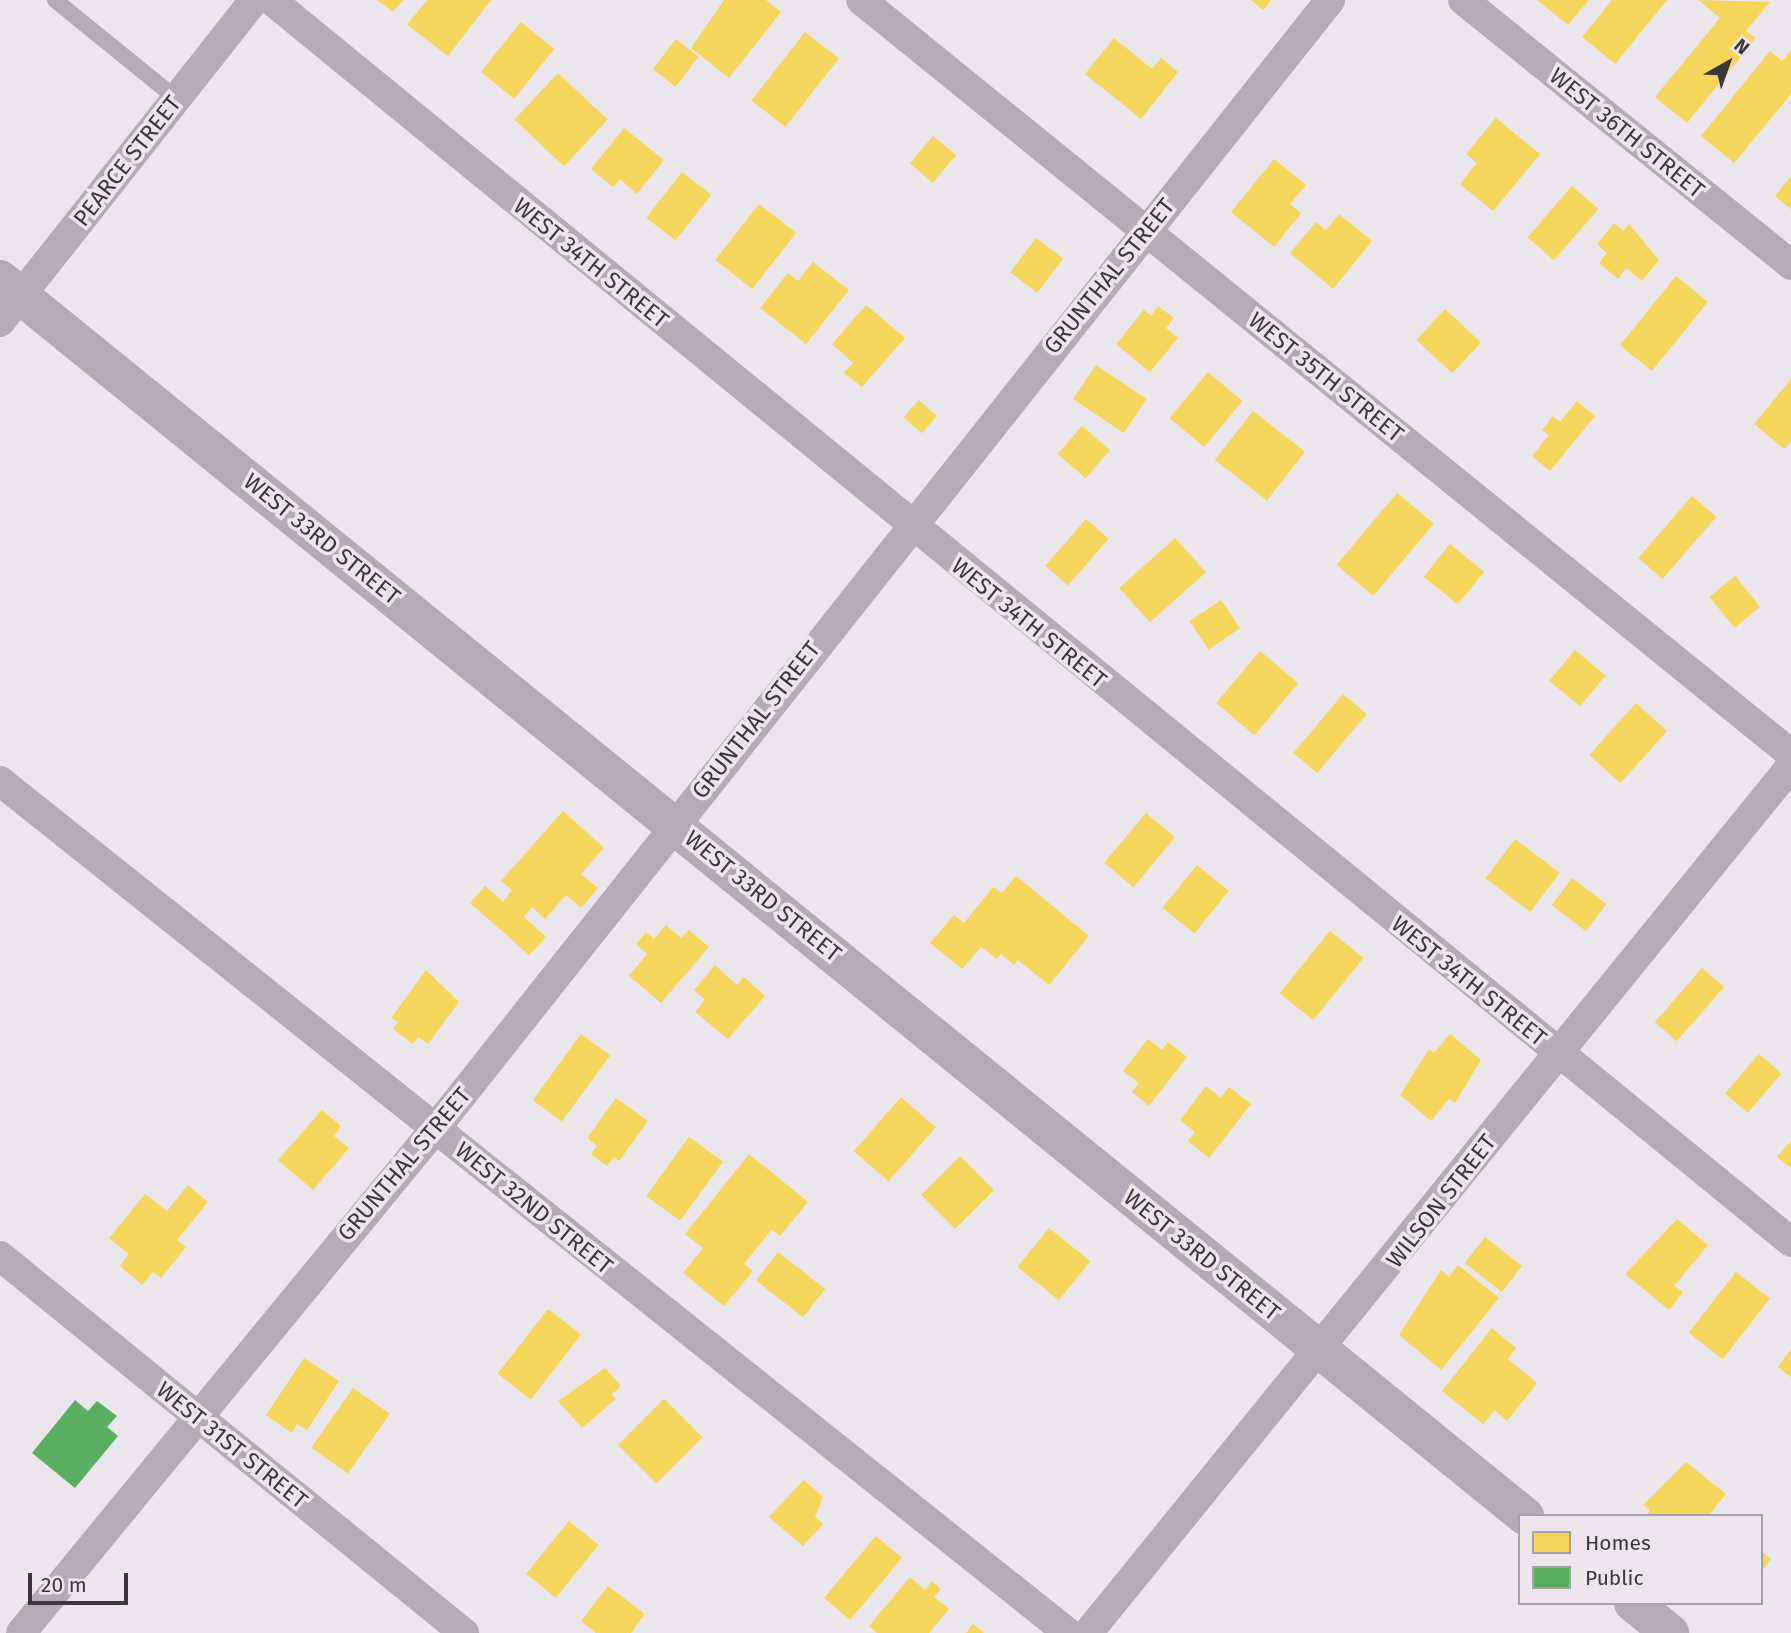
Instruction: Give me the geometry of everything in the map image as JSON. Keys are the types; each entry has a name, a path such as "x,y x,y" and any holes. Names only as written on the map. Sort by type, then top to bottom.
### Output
{"street":[{"name":"PEARCE STREET","path":"7,299 177,99 254,0"},
{"name":"WEST 34TH STREET","path":"271,0 909,526 1791,1242"},
{"name":"WEST 35TH STREET","path":"860,0 1791,754"},
{"name":"GRUNTHAL STREET","path":"20,1633 194,1415 435,1129 909,526 1330,0"},
{"name":"WEST 36TH STREET","path":"1463,0 1791,265"},
{"name":"WEST 33RD STREET","path":"7,299 675,824 1523,1514"},
{"name":"WILSON STREET","path":"1088,1633 1321,1352 1791,766"},
{"name":"WEST 32ND STREET","path":"0,781 1068,1633"},
{"name":"WEST 31ST STREET","path":"0,1256 464,1633"},
{"path":"1635,1605 1670,1633"}],"lane":[{"path":"55,0 177,99"}],"building: Homes":[{"path":"377,0 403,0 393,12"},
{"path":"427,0 491,0 448,56 407,25"},
{"path":"724,0 766,0 781,12 729,78 691,48"},
{"path":"1251,0 1271,0 1263,10"},
{"path":"1537,0 1589,0 1568,25"},
{"path":"1612,0 1667,0 1615,64 1582,37"},
{"path":"1698,0 1770,2 1746,31 1756,38 1687,123 1655,97 1720,18"},
{"path":"521,22 554,49 514,99 481,72"},
{"path":"805,32 839,58 785,127 751,101"},
{"path":"1114,38 1152,69 1161,58 1178,72 1141,119 1085,74"},
{"path":"676,39 699,57 675,87 653,69"},
{"path":"1791,50 1791,94 1734,163 1701,136 1770,51 1782,61"},
{"path":"558,73 608,119 564,166 514,120"},
{"path":"1496,118 1540,154 1493,211 1460,184 1477,163 1466,154"},
{"path":"624,128 664,160 637,194 620,179 613,187 591,169"},
{"path":"933,136 956,155 933,183 910,164"},
{"path":"1274,159 1306,185 1290,204 1301,213 1274,247 1231,212"},
{"path":"682,172 711,195 675,240 646,218"},
{"path":"1791,176 1791,209 1775,196"},
{"path":"1572,186 1598,209 1554,260 1527,237"},
{"path":"759,204 796,233 752,289 715,260"},
{"path":"1339,214 1372,241 1333,289 1290,253 1316,222 1326,230"},
{"path":"1614,223 1623,231 1629,224 1659,260 1642,281 1626,268 1618,279 1599,263 1607,253 1597,244"},
{"path":"1036,238 1063,258 1037,293 1010,272"},
{"path":"813,262 849,290 806,344 760,308 788,273 798,281"},
{"path":"1676,276 1708,302 1652,371 1620,345"},
{"path":"866,305 905,338 862,387 844,373 853,363 832,344"},
{"path":"1158,306 1174,318 1166,328 1178,338 1150,372 1116,344 1144,310 1151,316"},
{"path":"1445,309 1481,342 1452,373 1416,340"},
{"path":"1096,365 1147,399 1124,433 1073,399"},
{"path":"1208,372 1242,401 1204,447 1169,418"},
{"path":"1791,379 1791,441 1784,449 1754,424"},
{"path":"919,400 937,416 921,433 904,417"},
{"path":"1577,401 1595,416 1550,471 1532,456 1549,435 1542,430 1553,416 1560,422"},
{"path":"1253,411 1305,452 1267,500 1215,460"},
{"path":"1082,426 1110,450 1086,478 1058,454"},
{"path":"1397,493 1434,524 1373,596 1337,565"},
{"path":"1692,496 1716,517 1662,579 1638,558"},
{"path":"1086,519 1109,539 1068,585 1045,566"},
{"path":"1175,538 1206,572 1150,622 1119,588"},
{"path":"1450,544 1484,572 1458,604 1424,577"},
{"path":"1735,576 1760,607 1735,628 1709,597"},
{"path":"1221,600 1240,628 1209,649 1189,621"},
{"path":"1575,650 1606,676 1580,706 1549,681"},
{"path":"1260,651 1298,683 1255,735 1216,703"},
{"path":"1343,694 1367,714 1317,773 1294,753"},
{"path":"1636,703 1667,731 1620,783 1589,755"},
{"path":"563,811 604,848 581,874 598,888 581,908 566,895 545,919 532,907 524,917 546,937 529,955 470,903 485,886 503,902 512,890 501,881"},
{"path":"1146,813 1175,837 1133,887 1104,863"},
{"path":"1515,839 1560,873 1530,912 1486,878"},
{"path":"1197,865 1229,891 1194,934 1162,908"},
{"path":"1016,876 1089,936 1049,985 1018,960 1014,965 1001,954 997,959 981,947 962,969 930,943 954,915 964,923 993,887 1002,893"},
{"path":"1572,878 1606,904 1586,931 1552,905"},
{"path":"666,925 681,938 689,930 709,947 661,1003 629,976 647,954 636,944 646,932 654,939"},
{"path":"1330,931 1363,958 1313,1020 1280,993"},
{"path":"715,965 737,985 744,977 765,996 728,1039 695,1012 705,1000 694,990"},
{"path":"1702,968 1724,987 1677,1041 1655,1022"},
{"path":"426,970 459,1002 428,1044 418,1037 413,1044 393,1029 398,1022 391,1018"},
{"path":"581,1034 610,1055 562,1121 533,1100"},
{"path":"1450,1034 1481,1060 1455,1103 1449,1099 1431,1121 1400,1095 1429,1049 1434,1053"},
{"path":"1148,1039 1162,1050 1168,1042 1187,1057 1149,1106 1132,1092 1139,1083 1123,1071"},
{"path":"1759,1054 1782,1074 1748,1113 1725,1093"},
{"path":"1206,1086 1221,1098 1229,1087 1251,1104 1209,1158 1188,1141 1195,1132 1180,1120"},
{"path":"901,1097 936,1127 888,1182 854,1151"},
{"path":"616,1098 648,1121 619,1161 614,1157 607,1166 591,1154 597,1146 587,1138"},
{"path":"322,1110 341,1126 334,1136 349,1148 313,1190 278,1160"},
{"path":"689,1137 723,1162 680,1221 646,1196"},
{"path":"1791,1141 1791,1168 1777,1157"},
{"path":"749,1154 808,1202 780,1236 772,1229 744,1264 753,1271 724,1306 683,1273 703,1248 685,1234"},
{"path":"960,1156 994,1190 955,1229 921,1195"},
{"path":"188,1185 208,1202 177,1240 186,1247 161,1278 153,1272 142,1285 120,1266 129,1254 109,1238 145,1194 167,1211"},
{"path":"1677,1219 1708,1245 1674,1286 1683,1292 1669,1310 1625,1274"},
{"path":"1049,1228 1090,1261 1059,1300 1018,1267"},
{"path":"1485,1237 1522,1266 1502,1292 1465,1263"},
{"path":"778,1252 825,1289 803,1317 756,1280"},
{"path":"1458,1265 1499,1298 1441,1370 1399,1335 1441,1270 1449,1277"},
{"path":"1736,1272 1770,1298 1722,1359 1689,1333"},
{"path":"548,1309 581,1335 531,1399 498,1374"},
{"path":"1492,1328 1516,1348 1508,1359 1537,1383 1507,1421 1495,1410 1483,1424 1442,1391"},
{"path":"1791,1349 1791,1377 1778,1367"},
{"path":"304,1358 339,1381 307,1430 297,1424 292,1433 266,1415"},
{"path":"605,1368 621,1386 612,1394 616,1399 582,1428 558,1401"},
{"path":"353,1388 390,1414 348,1474 311,1448"},
{"path":"664,1399 702,1437 656,1483 618,1445"},
{"path":"1686,1462 1726,1494 1710,1514 1647,1514 1650,1510 1643,1505"},
{"path":"804,1480 823,1497 815,1517 823,1524 803,1546 769,1517"},
{"path":"569,1521 599,1545 556,1598 526,1574"},
{"path":"876,1536 902,1558 850,1620 824,1598"},
{"path":"1763,1553 1771,1559 1763,1569"},
{"path":"910,1577 925,1590 932,1581 941,1589 934,1597 949,1609 929,1633 877,1633 869,1626"},
{"path":"608,1586 645,1614 631,1633 596,1633 581,1621"},
{"path":"973,1624 984,1633 966,1633"}],"building: Public":[{"path":"75,1400 88,1411 97,1401 117,1416 107,1427 118,1436 75,1488 32,1453"}]}
